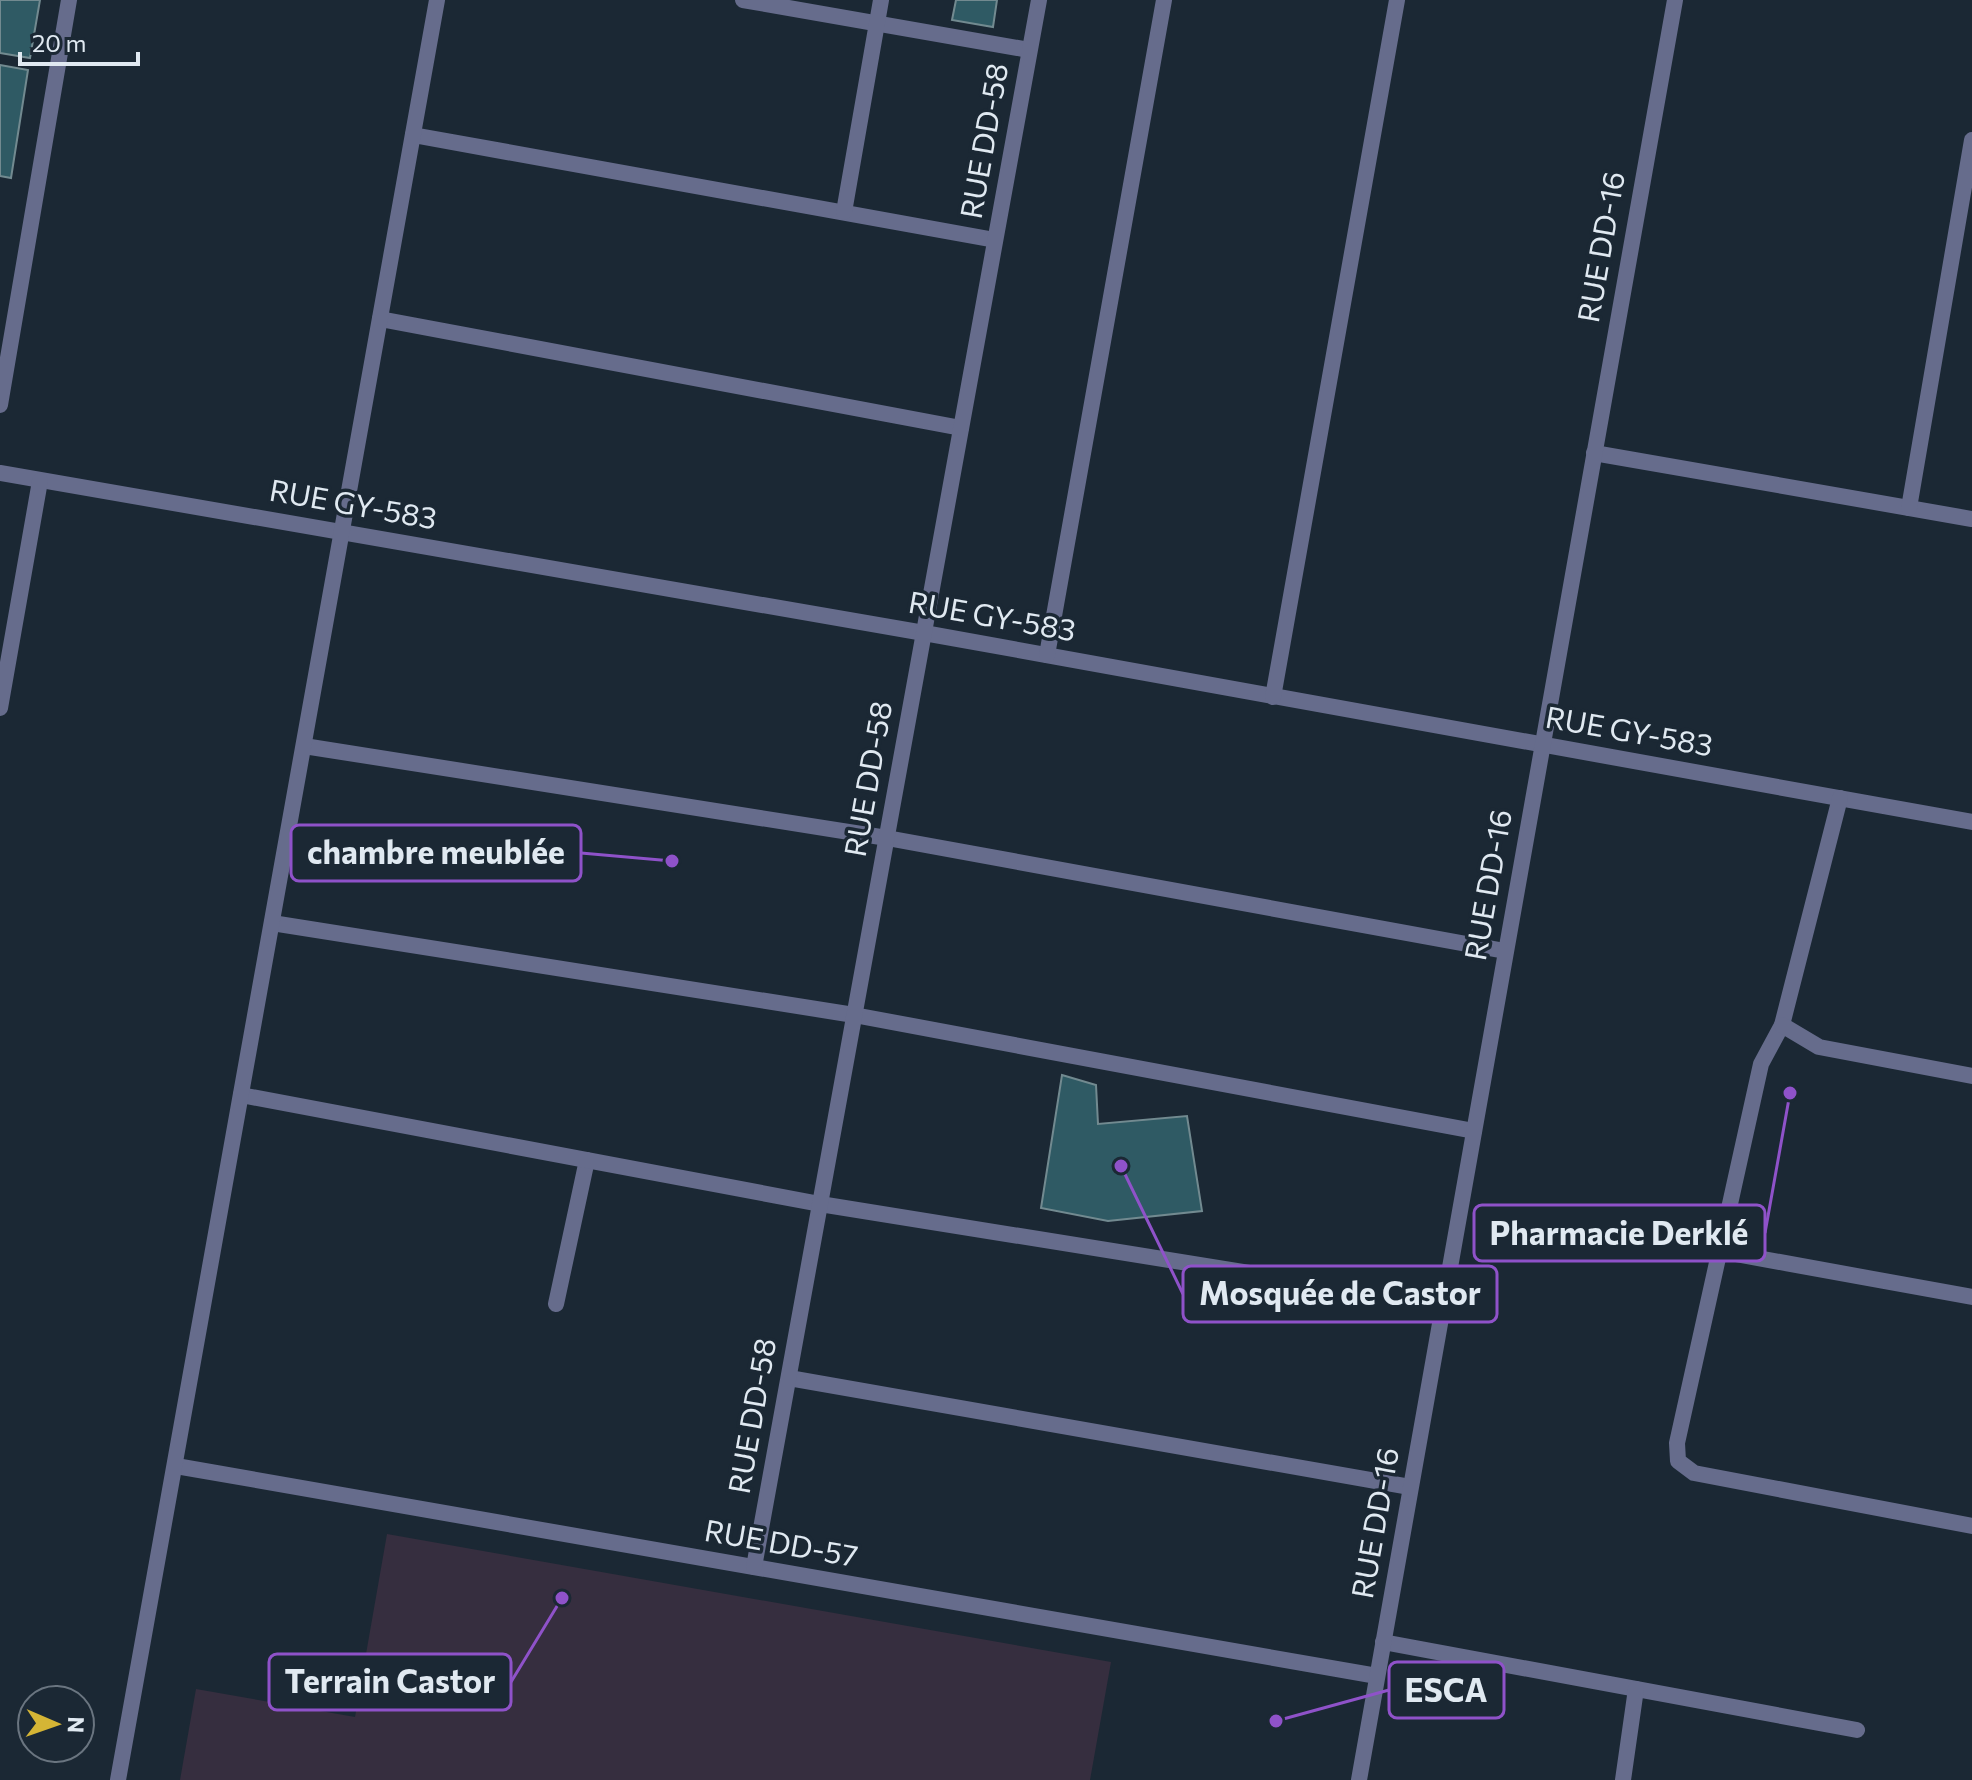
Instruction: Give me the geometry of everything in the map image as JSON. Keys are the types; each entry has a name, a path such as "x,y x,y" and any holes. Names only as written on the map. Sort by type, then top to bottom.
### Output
{"street":[{"path":"0,405 69,0"},
{"path":"118,1780 437,0"},
{"path":"743,0 1029,50"},
{"path":"844,212 881,0"},
{"name":"RUE DD-58","path":"754,1567 1039,0"},
{"path":"1047,655 1164,0"},
{"path":"1273,697 1397,0"},
{"name":"RUE DD-16","path":"1359,1780 1675,0"},
{"path":"413,135 995,240"},
{"path":"1909,508 1972,140"},
{"path":"380,319 961,428"},
{"path":"1594,453 1972,519"},
{"name":"RUE GY-583","path":"0,473 924,633 1972,822"},
{"path":"0,708 40,481"},
{"path":"304,746 887,838 1505,951"},
{"path":"1840,798 1782,1025 1761,1064 1677,1443 1678,1461 1694,1473 1972,1526"},
{"path":"272,923 854,1015 1474,1131"},
{"path":"1782,1025 1819,1047 1972,1076"},
{"path":"241,1095 820,1204 1443,1304"},
{"path":"556,1304 587,1160"},
{"path":"1719,1251 1972,1297"},
{"path":"789,1378 1410,1487"},
{"name":"RUE DD-57","path":"176,1466 1377,1676"},
{"path":"1383,1642 1857,1730"},
{"path":"1623,1780 1636,1689"}],"shaded area":[{"path":"387,1534 1111,1662 1090,1780 180,1780 196,1689 355,1717"}],"building":[{"path":"0,0 40,0 30,58 0,53"},
{"path":"956,0 997,0 993,27 952,20"},
{"path":"0,65 28,70 11,178 0,176"},
{"path":"1062,1075 1096,1085 1098,1124 1187,1116 1202,1211 1108,1221 1041,1208"}],"place":[{"name":"chambre meublée","path":"672,861"},
{"name":"Pharmacie Derklé","path":"1790,1093"},
{"name":"Mosquée de Castor","path":"1121,1166"},
{"name":"Terrain Castor","path":"562,1598"},
{"name":"ESCA","path":"1276,1721"}]}
